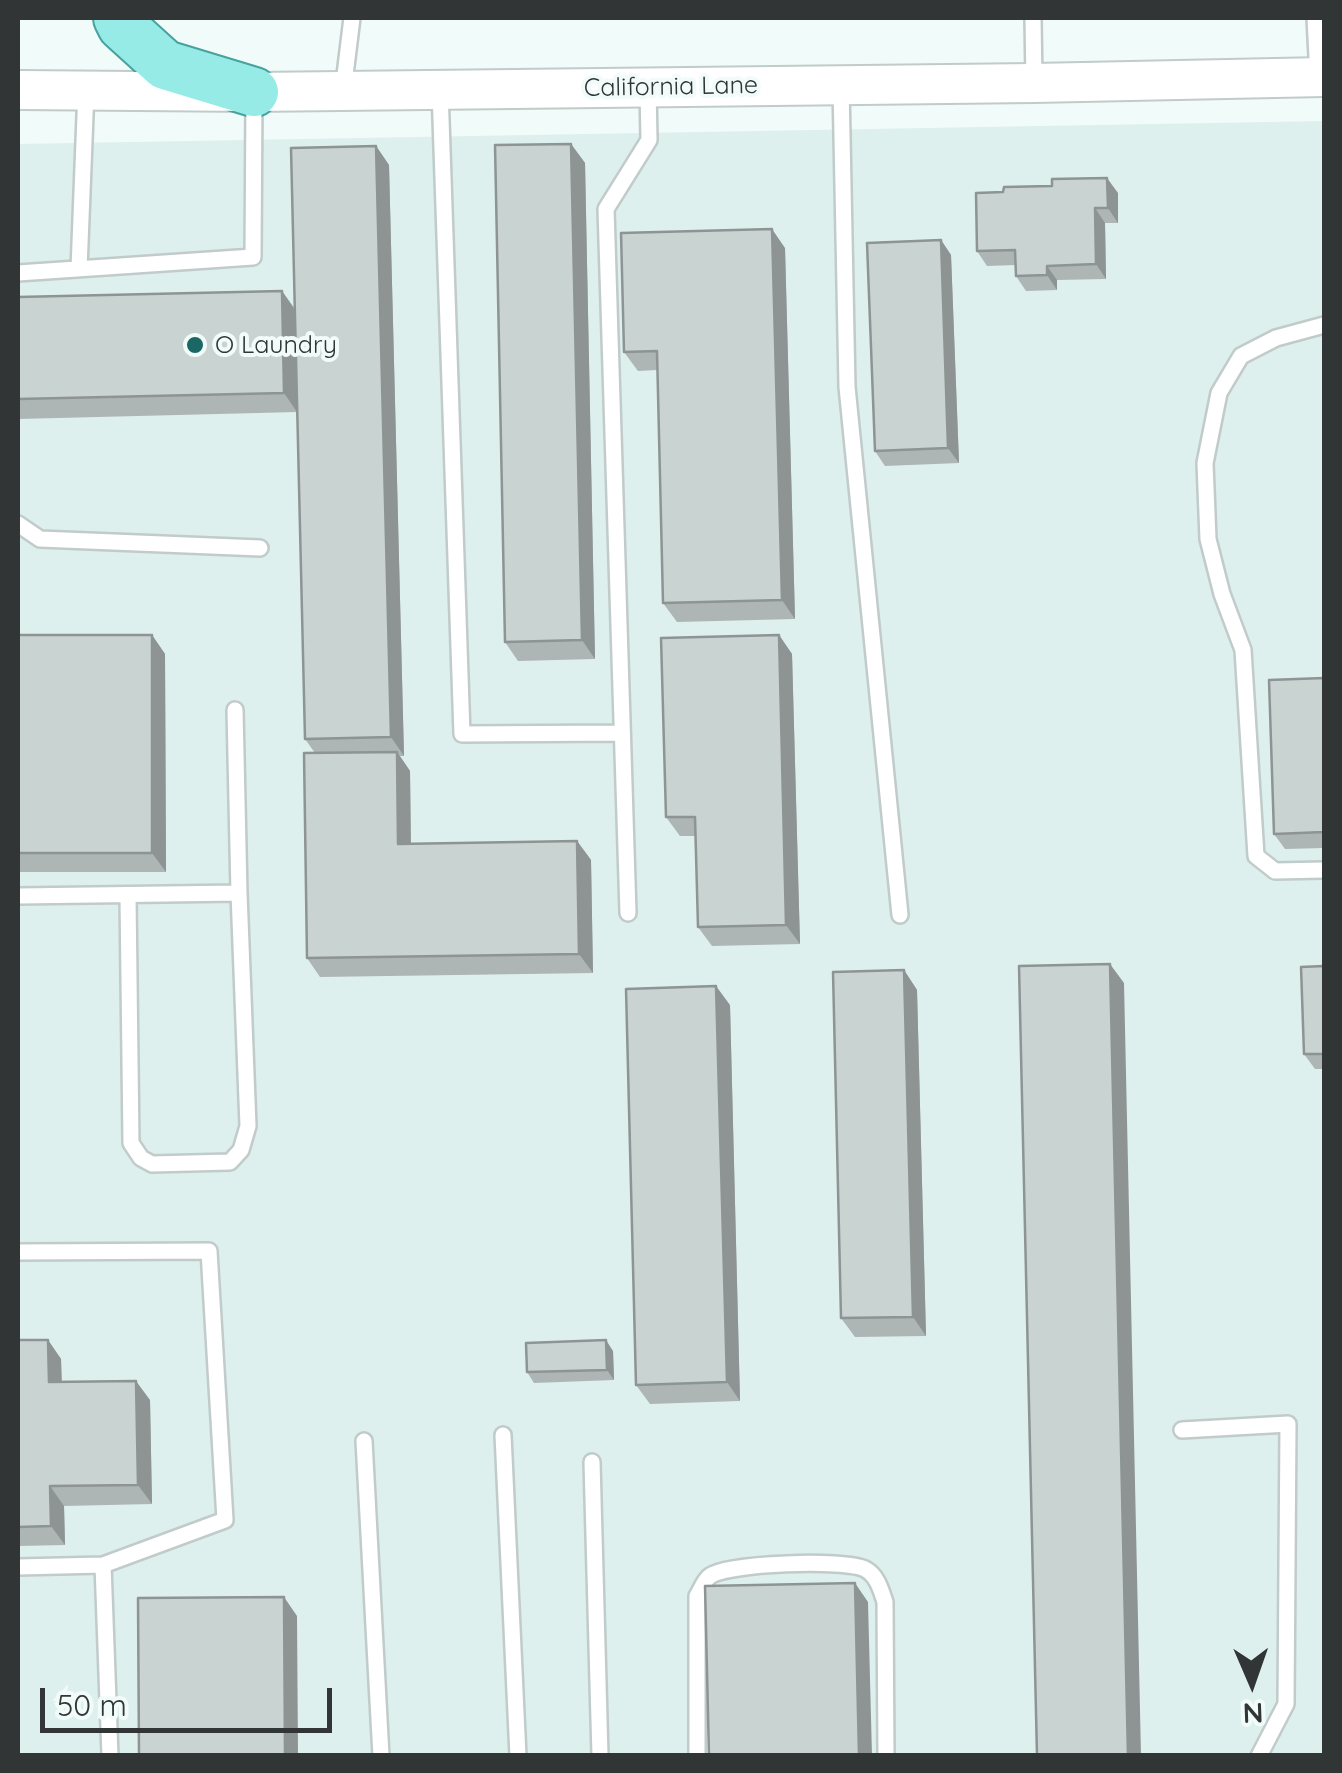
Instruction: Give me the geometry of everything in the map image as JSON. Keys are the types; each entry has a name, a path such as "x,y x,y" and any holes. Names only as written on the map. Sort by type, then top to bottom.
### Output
{"main road":[{"path":"118,18 165,65 254,92"}],"street":[{"name":"California Lane","path":"18,90 254,92 1321,77"}],"lane":[{"path":"343,91 352,18"},
{"path":"1033,18 1034,83"},
{"path":"1315,18 1321,77"},
{"path":"841,86 847,386 900,915"},
{"path":"628,914 606,209 649,140 648,88"},
{"path":"79,269 86,90"},
{"path":"440,90 462,734 622,732"},
{"path":"18,273 254,257 254,92"},
{"path":"1324,325 1276,338 1242,356 1218,393 1204,463 1208,540 1222,594 1243,650 1256,856 1275,871 1324,870"},
{"path":"18,524 40,539 260,548"},
{"path":"128,896 131,1143 140,1158 152,1164 230,1162 241,1150 248,1126 235,710"},
{"path":"18,896 239,893"},
{"path":"18,1252 208,1251 224,1520 102,1564 18,1567"},
{"path":"1182,1430 1288,1424 1286,1704 1259,1756"},
{"path":"502,1435 518,1756"},
{"path":"364,1441 381,1756"},
{"path":"592,1462 600,1756"},
{"path":"696,1756 698,1596 708,1576 729,1568 840,1562 868,1570 880,1585 885,1602 886,1756"},
{"path":"102,1564 110,1756"}],"shaded area":[{"path":"1324,121 1324,1755 18,1755 18,144"}],"building":[{"path":"571,144 582,640 505,642 495,145"},
{"path":"376,146 391,737 305,739 291,148"},
{"path":"1107,178 1108,208 1095,208 1096,264 1047,266 1047,275 1016,276 1015,250 977,251 976,193 1003,192 1004,187 1052,186 1052,179"},
{"path":"772,229 782,600 663,603 657,351 624,352 621,233"},
{"path":"941,240 948,448 875,451 867,243"},
{"path":"282,291 284,393 18,399 18,297"},
{"path":"18,635 152,635 152,853 18,853"},
{"path":"779,635 786,925 698,927 695,817 666,817 661,638"},
{"path":"1324,678 1324,832 1274,834 1269,680"},
{"path":"397,752 398,844 577,841 579,954 307,958 304,753"},
{"path":"1110,964 1128,1756 1037,1756 1019,966"},
{"path":"1324,966 1324,1054 1304,1054 1301,967"},
{"path":"904,970 913,1317 841,1318 833,972"},
{"path":"716,986 727,1382 636,1385 626,989"},
{"path":"18,1340 48,1340 49,1382 136,1381 138,1485 50,1486 51,1526 18,1527"},
{"path":"606,1340 607,1370 527,1372 526,1343"},
{"path":"855,1583 859,1756 709,1756 705,1586"},
{"path":"284,1597 285,1756 139,1756 138,1598"}],"place":[{"name":"O Laundry","path":"195,345"}]}
